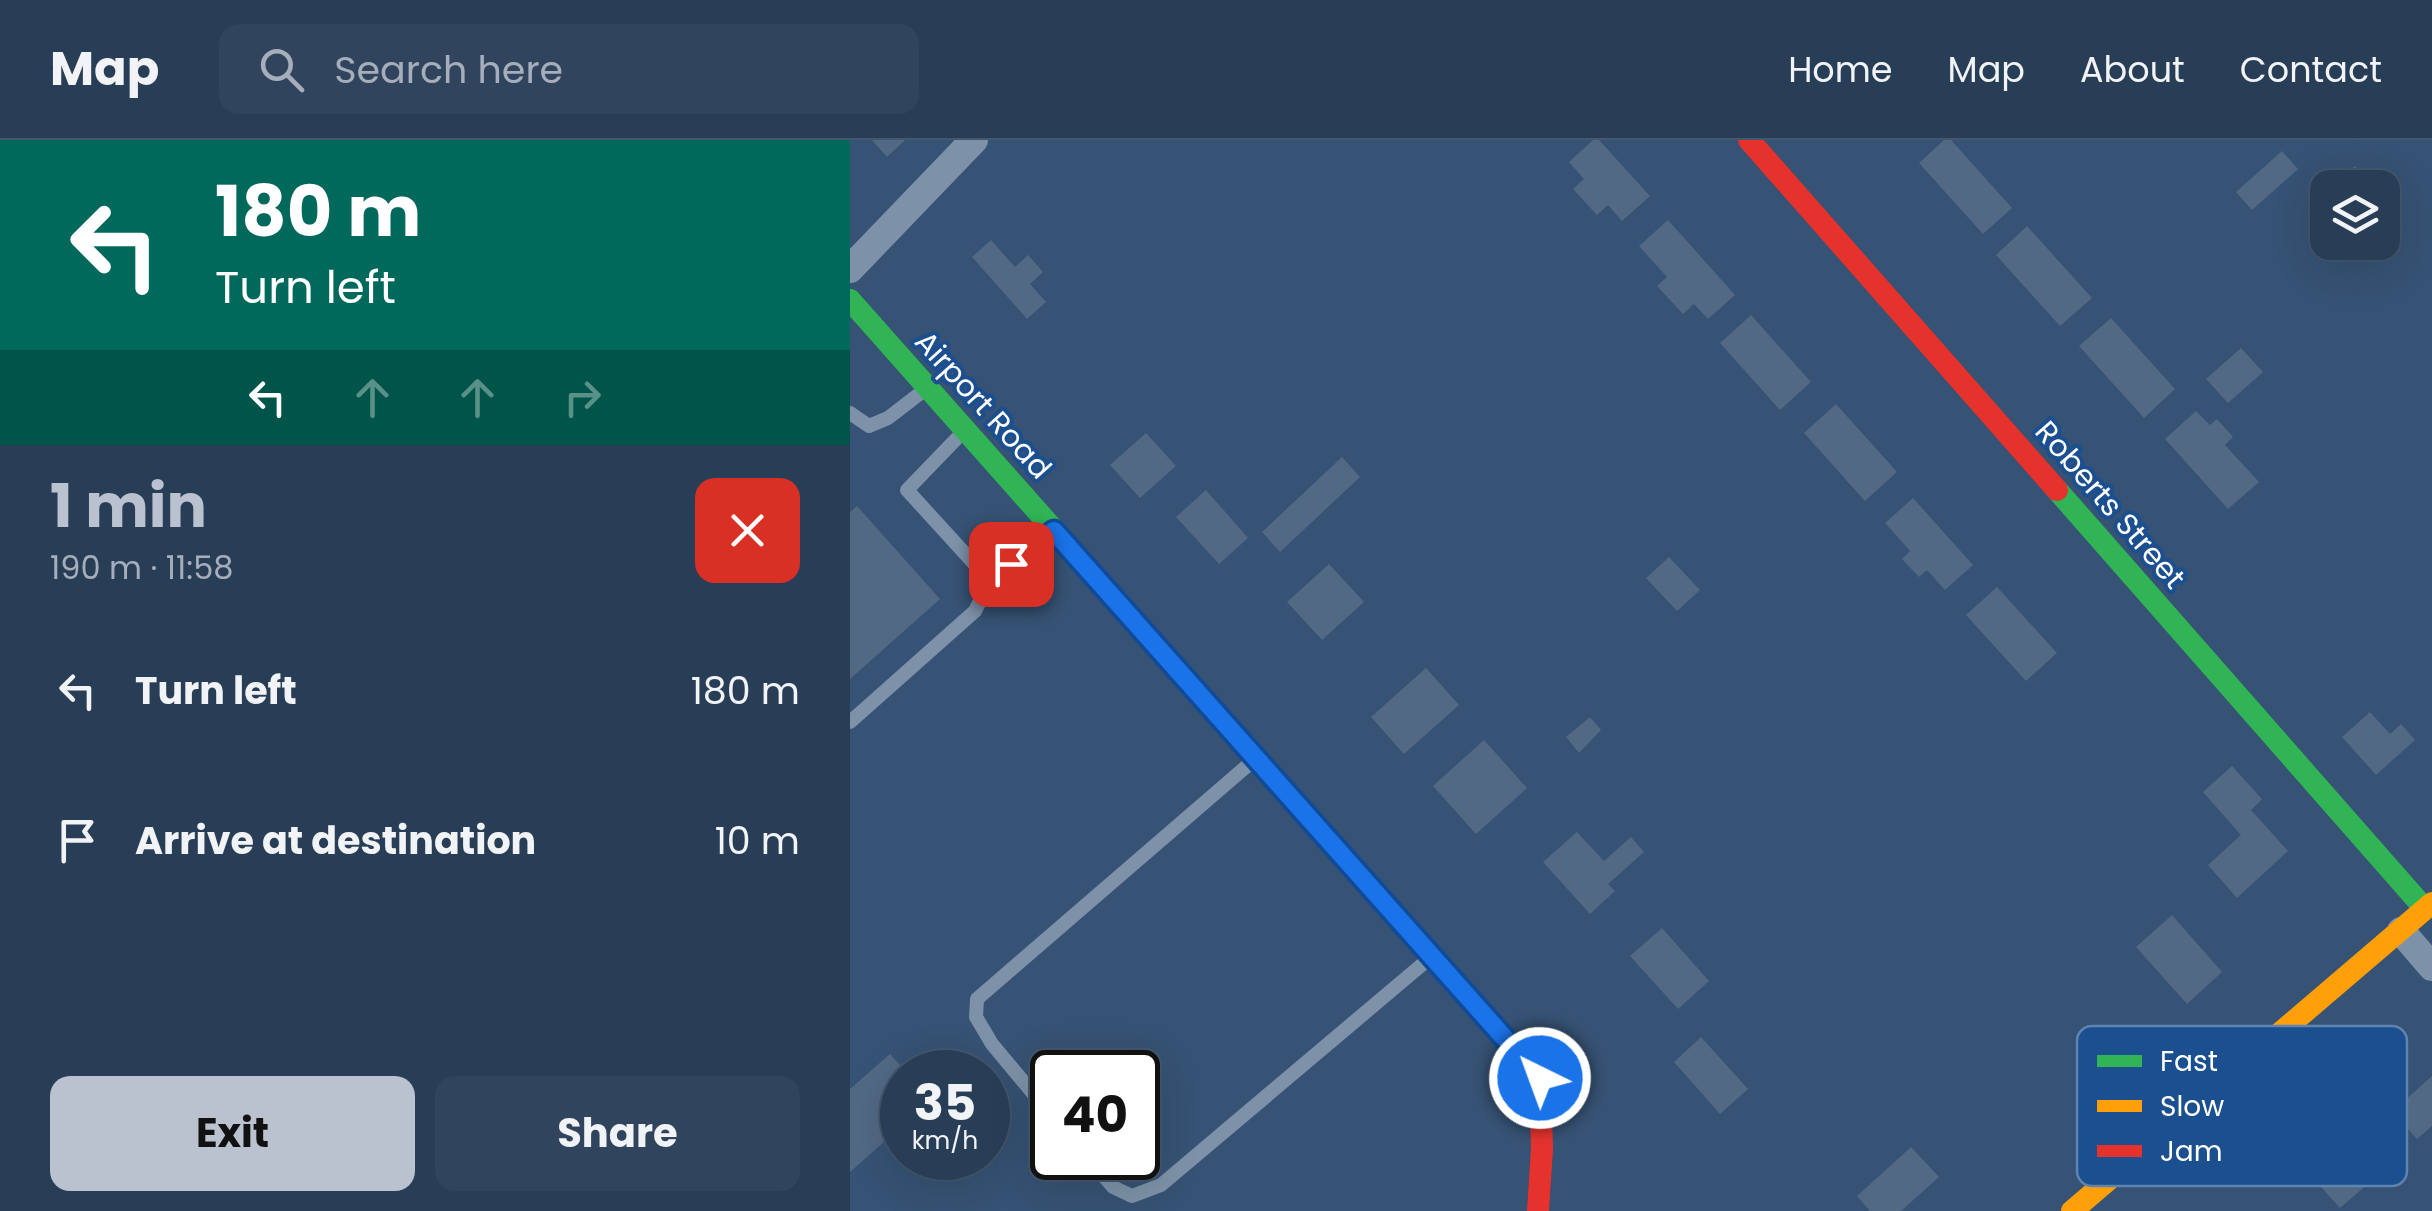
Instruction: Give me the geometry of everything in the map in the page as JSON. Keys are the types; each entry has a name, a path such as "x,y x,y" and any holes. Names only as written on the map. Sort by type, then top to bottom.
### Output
{"street":[{"path":"850,269 974,140"},
{"name":"Roberts Street","path":"1750,140 2428,906"},
{"name":"Airport Road","path":"850,300 1540,1078 1542,1148 1538,1211"},
{"path":"2289,1026 2428,906"},
{"path":"2401,931 2432,967"},
{"path":"2072,1211 2101,1186"}],"lane":[{"path":"850,412 870,426 888,418 928,388"},
{"path":"965,430 907,490 990,582"},
{"path":"850,722 975,611 990,582 1054,531"},
{"path":"1030,1090 992,1044 976,1017 977,999 1256,758"},
{"path":"1106,1180 1132,1196 1161,1186 1432,956"}],"building":[{"path":"872,140 905,140 887,157"},
{"path":"1593,140 1599,140 1650,196 1622,221 1608,205 1597,215 1573,189 1584,179 1569,162"},
{"path":"1944,140 1951,140 2012,208 1983,234 1919,163"},
{"path":"2282,151 2298,169 2252,210 2236,192"},
{"path":"1668,220 1735,295 1708,319 1694,304 1683,314 1657,286 1667,277 1639,246"},
{"path":"2027,226 2092,298 2060,326 1996,255"},
{"path":"991,240 1015,267 1028,255 1043,272 1030,284 1046,302 1027,319 972,257"},
{"path":"1751,315 1811,382 1780,410 1720,343"},
{"path":"2111,318 2175,389 2144,418 2079,346"},
{"path":"2241,348 2263,372 2228,403 2206,379"},
{"path":"1836,404 1897,472 1865,501 1804,433"},
{"path":"2196,411 2210,425 2217,419 2233,437 2225,445 2259,482 2228,509 2165,439"},
{"path":"1146,433 1176,466 1140,498 1110,465"},
{"path":"1342,457 1360,477 1280,552 1262,532"},
{"path":"1206,490 1248,538 1219,564 1176,517"},
{"path":"1913,498 1973,565 1945,590 1927,570 1919,577 1902,559 1910,551 1885,523"},
{"path":"857,506 940,599 850,679 850,512"},
{"path":"1669,557 1700,590 1677,611 1646,578"},
{"path":"1329,564 1364,602 1322,640 1287,602"},
{"path":"1997,587 2057,653 2026,681 1966,615"},
{"path":"1426,668 1459,705 1404,754 1371,717"},
{"path":"2370,712 2390,734 2401,724 2415,740 2376,775 2342,737"},
{"path":"1590,717 1601,730 1579,753 1566,737"},
{"path":"1484,740 1527,788 1476,834 1433,786"},
{"path":"2232,766 2262,799 2251,810 2288,851 2237,898 2208,865 2241,835 2203,792"},
{"path":"1577,832 1604,861 1631,837 1644,852 1608,884 1615,891 1590,914 1543,862"},
{"path":"2172,915 2222,972 2187,1004 2136,947"},
{"path":"1662,928 1709,981 1678,1009 1630,956"},
{"path":"1701,1037 1748,1089 1720,1114 1674,1062"},
{"path":"880,1063 880,1145 850,1172 850,1089"},
{"path":"2432,1076 2432,1126 2417,1139 2407,1128 2407,1098"},
{"path":"1911,1147 1939,1177 1901,1211 1870,1211 1857,1196"},
{"path":"2320,1186 2365,1186 2340,1208"}],"traffic: fast":[{"path":"850,300 1456,983"},
{"path":"2057,490 2425,909"}],"traffic: slow":[{"path":"2288,1026 2432,903"},
{"path":"2072,1211 2101,1186"}],"traffic: jam":[{"path":"1749,140 2057,490"},
{"path":"1456,983 1540,1078 1542,1148 1538,1211"}],"route":[{"path":"1011,564 1054,531 1540,1078"}]}
